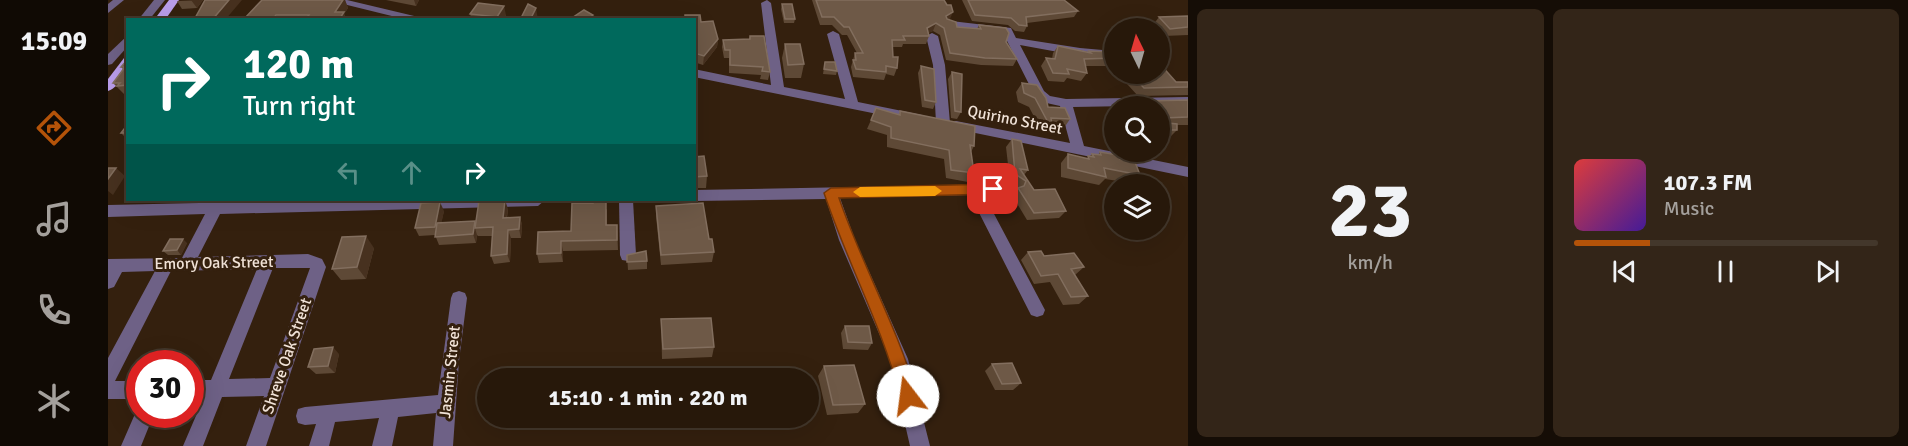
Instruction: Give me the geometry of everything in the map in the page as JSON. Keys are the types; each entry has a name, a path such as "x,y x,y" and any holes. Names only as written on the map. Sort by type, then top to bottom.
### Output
{"main road":[{"path":"160,18 174,0"},
{"path":"108,87 126,64"}],"street":[{"path":"108,10 119,0"},
{"path":"145,18 160,0"},
{"path":"332,0 417,18"},
{"path":"766,3 778,88"},
{"path":"951,24 1003,28 1009,32 1039,93 1046,99 1066,104 1187,102"},
{"path":"833,34 853,105"},
{"path":"932,36 939,65 943,123"},
{"path":"108,61 126,40"},
{"path":"1011,40 1080,52 1104,53"},
{"name":"Quirino Street","path":"696,73 1188,172"},
{"path":"1066,104 1078,150"},
{"path":"696,196 1011,189"},
{"path":"974,190 1037,310"},
{"path":"831,193 847,240 898,359 920,446"},
{"path":"108,211 498,201"},
{"path":"626,201 628,255"},
{"path":"187,264 216,208"},
{"name":"Emory Oak Street","path":"113,265 308,261 318,267"},
{"path":"193,446 268,262"},
{"path":"108,376 167,264"},
{"path":"108,282 113,265"},
{"name":"Shreve Oak Street","path":"256,446 318,267"},
{"name":"Jasmin Street","path":"443,446 445,403 459,298"},
{"path":"204,388 277,387"},
{"path":"108,390 126,390"},
{"path":"305,416 445,403"},
{"path":"382,446 390,409"},
{"path":"319,446 328,414"},
{"path":"131,446 139,428"}],"building":[{"path":"205,0 229,0 214,18 195,18"},
{"path":"262,0 343,0 335,12 344,12 340,18 276,15 274,18 245,18"},
{"path":"816,0 944,0 947,5 951,5 953,12 946,16 947,19 956,22 957,27 981,29 979,25 1006,28 1009,33 1006,42 1017,59 985,58 950,53 944,28 936,23 927,28 929,36 903,36 905,40 892,40 893,57 898,57 897,68 886,66 886,72 856,69 853,60 856,60 855,53 863,53 849,27 844,27 834,17 822,17"},
{"path":"968,0 1064,0 1078,11 1026,17 1027,26 1019,25 1011,18 975,15"},
{"path":"478,3 504,6 497,17 470,14"},
{"path":"528,4 536,8 531,18 521,18"},
{"path":"782,4 792,4 795,19 785,19"},
{"path":"584,10 593,15 589,18 572,18"},
{"path":"685,15 700,15 701,22 713,21 718,39 704,56 696,54 696,18 685,18"},
{"path":"1188,16 1188,27 1170,29 1170,18 1159,17"},
{"path":"750,36 764,36 770,72 762,71 763,67 730,65 730,50 725,50 723,40 750,39"},
{"path":"785,44 800,44 804,64 788,65"},
{"path":"1058,46 1091,53 1089,51 1104,52 1104,58 1084,59 1087,73 1067,69 1069,74 1053,73 1046,58 1055,59"},
{"path":"126,61 126,85 117,86 120,83 113,83 125,67 121,67"},
{"path":"825,62 835,62 837,71 824,69"},
{"path":"921,66 934,69 936,102 925,100"},
{"path":"952,72 962,74 961,112 955,111"},
{"path":"1170,75 1176,82 1188,82 1188,87 1144,88 1140,84 1170,84"},
{"path":"1022,83 1037,85 1046,98 1048,107 1065,108 1070,119 1051,118 1052,125 1050,126 1035,98 1024,93"},
{"path":"1170,100 1188,100 1188,117 1170,118"},
{"path":"876,108 900,115 900,111 975,126 974,146 970,145 974,173 951,170 949,150 891,138 891,127 871,120"},
{"path":"1170,123 1177,124 1177,130 1170,130"},
{"path":"1012,139 1021,141 1028,170 1020,169 1034,190 1055,189 1066,211 1034,213 1018,188 1024,186 1026,181 1015,174"},
{"path":"1100,152 1104,153 1104,162 1135,162 1140,174 1104,168 1104,177 1068,168 1068,154 1089,159 1088,156 1094,157 1092,154 1101,155"},
{"path":"704,156 707,176 696,177 696,157"},
{"path":"108,168 116,168 108,179"},
{"path":"479,201 505,201 503,218 520,217 519,229 508,230 507,254 491,256 493,227 475,228"},
{"path":"593,201 606,201 606,225 617,225 617,240 561,241 561,253 537,254 538,232 571,231 572,203 593,203"},
{"path":"440,202 435,227 415,228 421,203"},
{"path":"703,203 709,239 712,239 714,252 661,255 656,206"},
{"path":"475,221 473,234 435,237 437,223"},
{"path":"366,236 357,267 332,269 342,237"},
{"path":"170,239 183,239 177,250 163,251"},
{"path":"646,251 647,261 627,262 627,255"},
{"path":"1041,251 1044,256 1074,253 1084,267 1071,269 1088,296 1071,297 1058,274 1041,276 1028,252"},
{"path":"711,318 714,347 663,349 661,319"},
{"path":"845,326 869,326 872,343 848,342"},
{"path":"333,347 328,366 308,367 314,349"},
{"path":"1012,363 1021,383 1002,384 992,364"},
{"path":"854,365 865,404 833,405 824,366"}],"slow traffic":[{"path":"860,192 935,191"}],"route":[{"path":"908,396 898,359 847,240 831,193 993,189"}]}
